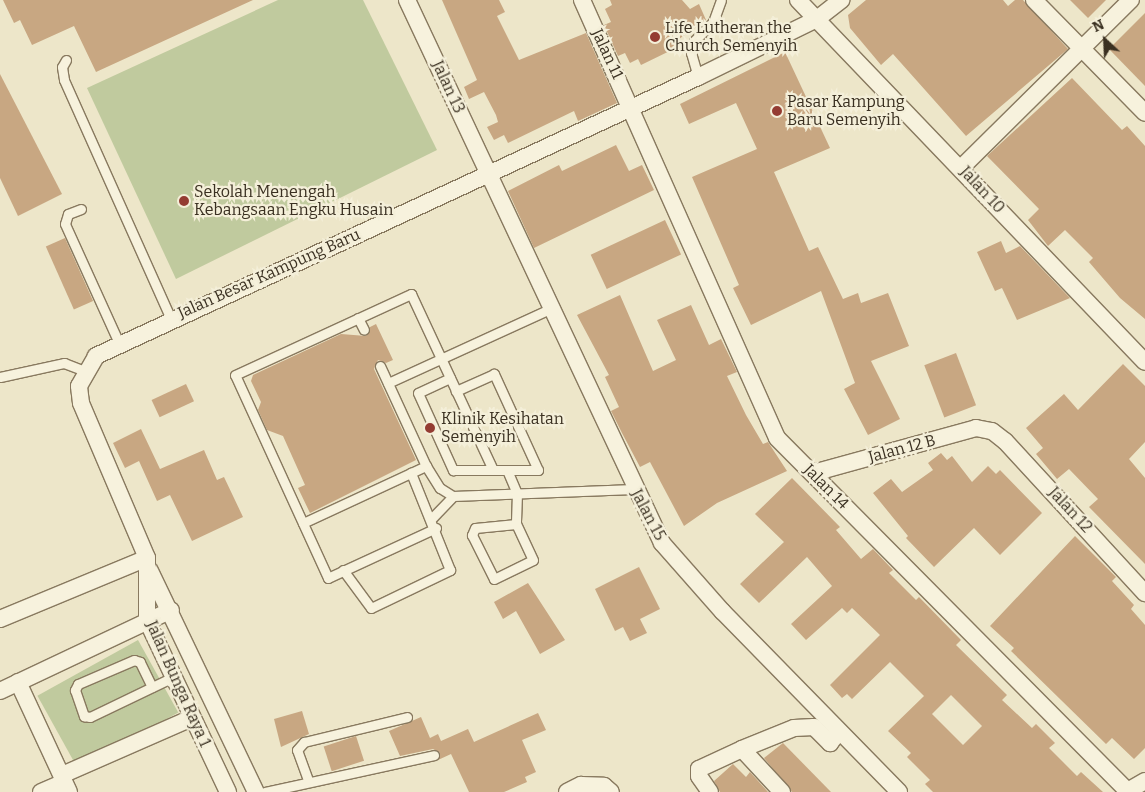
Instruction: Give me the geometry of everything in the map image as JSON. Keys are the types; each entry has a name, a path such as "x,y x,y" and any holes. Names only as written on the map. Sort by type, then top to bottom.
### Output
{"street":[{"name":"Jalan 13","path":"407,0 490,174"},
{"name":"Jalan 11","path":"582,0 632,108"},
{"name":"Jalan 10","path":"798,0 1145,362"},
{"name":"Jalan Besar Kampung Baru","path":"85,371 96,356 119,343 698,77 817,19 841,0"},
{"path":"1034,0 1145,113"},
{"path":"961,168 1131,0"},
{"name":"Jalan 14","path":"632,108 777,438 1127,792"},
{"name":"Jalan 15","path":"490,174 634,489 662,543 688,576 899,792"},
{"path":"85,371 79,386 81,403 148,565 172,610 256,792"},
{"name":"Jalan 12 B","path":"812,473 976,428 992,431"},
{"name":"Jalan 12","path":"992,431 1006,441 1145,592"},
{"path":"0,619 148,565"},
{"name":"Jalan Bunga Raya 1","path":"148,565 147,621 228,792"},
{"path":"0,691 172,610"},
{"path":"18,682 65,783"},
{"path":"41,792 65,783 192,718"},
{"path":"710,792 699,776 699,769 794,728 814,727 830,743 839,732"},
{"path":"742,749 782,792"},
{"path":"1127,792 1145,781"},
{"path":"567,792 581,785 608,789"}],"lane":[{"path":"698,77 691,53 694,41 712,22 721,0"},
{"path":"66,60 62,67 64,80 172,319"},
{"path":"81,209 68,214 64,224 119,343"},
{"path":"436,528 328,578 235,375 412,294 493,470"},
{"path":"388,383 552,308"},
{"path":"358,318 364,330"},
{"path":"0,378 64,363 85,371"},
{"path":"380,366 426,466 440,488 453,496 634,489"},
{"path":"450,378 418,393 452,470 538,470 494,374 456,391"},
{"path":"303,523 426,466"},
{"path":"507,470 517,493 516,524 533,560 494,579 472,535 475,528 516,524"},
{"path":"343,570 371,608 450,570 432,518 411,473"},
{"path":"432,518 453,496"},
{"path":"152,688 140,662 134,660 78,684 75,690 84,716 90,717 174,678"},
{"path":"308,780 297,750 304,742 407,717"},
{"path":"265,792 308,780 371,770 434,755"}],"green space":[{"path":"278,0 363,0 437,150 176,279 87,88"},
{"path":"138,640 178,713 78,768 37,696"}],"building":[{"path":"3,0 253,0 96,72 74,26 32,45 20,20 14,23"},
{"path":"442,0 499,0 505,12 497,16 519,60 586,33 617,103 578,121 574,111 508,143 504,135 494,140 487,127 498,122 496,115 484,92 469,99 464,87 477,80"},
{"path":"610,0 682,0 690,9 699,4 706,20 679,39 682,45 641,65 638,59 630,63 625,53 618,56 604,25 611,22 605,9 612,5"},
{"path":"866,0 1003,0 1008,6 1015,0 1023,0 1068,49 966,136 893,54 881,65 850,28 848,15"},
{"path":"1070,0 1106,0 1088,18"},
{"path":"1145,13 1145,86 1109,49"},
{"path":"785,52 830,148 774,172 809,251 818,247 843,299 858,293 861,303 888,293 909,346 871,361 900,419 868,435 844,389 855,383 821,291 751,325 733,288 739,285 692,177 757,149 736,103 689,124 680,104"},
{"path":"0,74 62,194 18,216 0,178"},
{"path":"1072,78 1122,130 1127,126 1145,146 1145,319 1120,298 1089,262 1093,258 1065,230 1048,246 1028,220 1039,209 987,156"},
{"path":"616,145 629,171 642,165 654,190 534,248 508,191 559,165 562,171"},
{"path":"665,220 681,254 607,289 591,255"},
{"path":"65,238 93,301 74,310 46,247"},
{"path":"1001,241 1006,253 1020,246 1070,298 1017,320 1002,288 995,291 977,252"},
{"path":"620,295 653,371 676,360 657,320 691,305 709,345 721,339 737,372 727,376 746,415 763,444 768,442 787,471 717,503 684,526 650,462 640,467 622,433 611,411 619,407 605,377 609,375 577,315"},
{"path":"376,324 393,360 386,363 378,360 374,369 416,460 310,513 298,488 305,485 283,436 267,430 258,410 261,402 251,381 253,375 341,334 366,336 370,327"},
{"path":"956,353 976,405 944,417 924,365"},
{"path":"1123,364 1145,386 1145,442 1129,459 1145,478 1145,564 1089,507 1098,499 1069,469 1057,479 1036,454 1043,448 1026,428 1064,394 1078,410"},
{"path":"186,384 194,401 160,417 152,400"},
{"path":"141,429 160,469 204,450 217,480 224,477 243,517 192,541 170,495 157,501 139,461 125,468 113,443"},
{"path":"941,453 947,460 952,456 972,482 988,466 996,474 1000,470 1042,513 1000,555 974,528 934,567 906,538 908,536 873,493 891,479 902,492 933,470 928,463"},
{"path":"792,478 840,527 836,530 861,559 873,549 893,570 889,573 916,600 919,597 961,640 956,645 1007,695 1002,700 1032,728 1036,724 1055,743 1049,748 1077,776 1081,772 1103,792 933,792 925,784 930,780 907,757 911,753 888,731 924,696 890,662 852,699 847,694 842,698 830,685 880,635 852,608 847,613 842,608 806,640 791,624 832,586 807,557 759,603 740,584 784,542 755,514","holes":["951,695 982,726 963,745 932,714"]},
{"path":"1075,536 1116,577 1112,581 1134,605 1131,609 1145,625 1145,748 1134,759 1112,738 1106,744 1011,651 1014,648 990,626"},
{"path":"639,567 660,609 640,619 647,633 630,641 623,627 615,631 595,589"},
{"path":"528,583 565,640 540,654 516,611 503,619 494,602"},
{"path":"302,711 309,734 281,747 274,719"},
{"path":"538,713 546,730 522,740 536,772 525,777 527,782 504,792 469,792 451,754 438,760 440,753 433,749 400,756 389,731 421,717 430,738 438,734 441,741 468,729 474,742"},
{"path":"356,736 364,761 332,771 324,747"},
{"path":"783,743 831,792 792,792 764,758"},
{"path":"733,764 746,777 750,772 768,792 720,792 714,781"}],"place":[{"name":"Life Lutheran the Church Semenyih","path":"655,37"},
{"name":"Pasar Kampung Baru Semenyih","path":"777,111"},
{"name":"Sekolah Menengah Kebangsaan Engku Husain","path":"184,201"},
{"name":"Klinik Kesihatan Semenyih","path":"430,428"}]}
